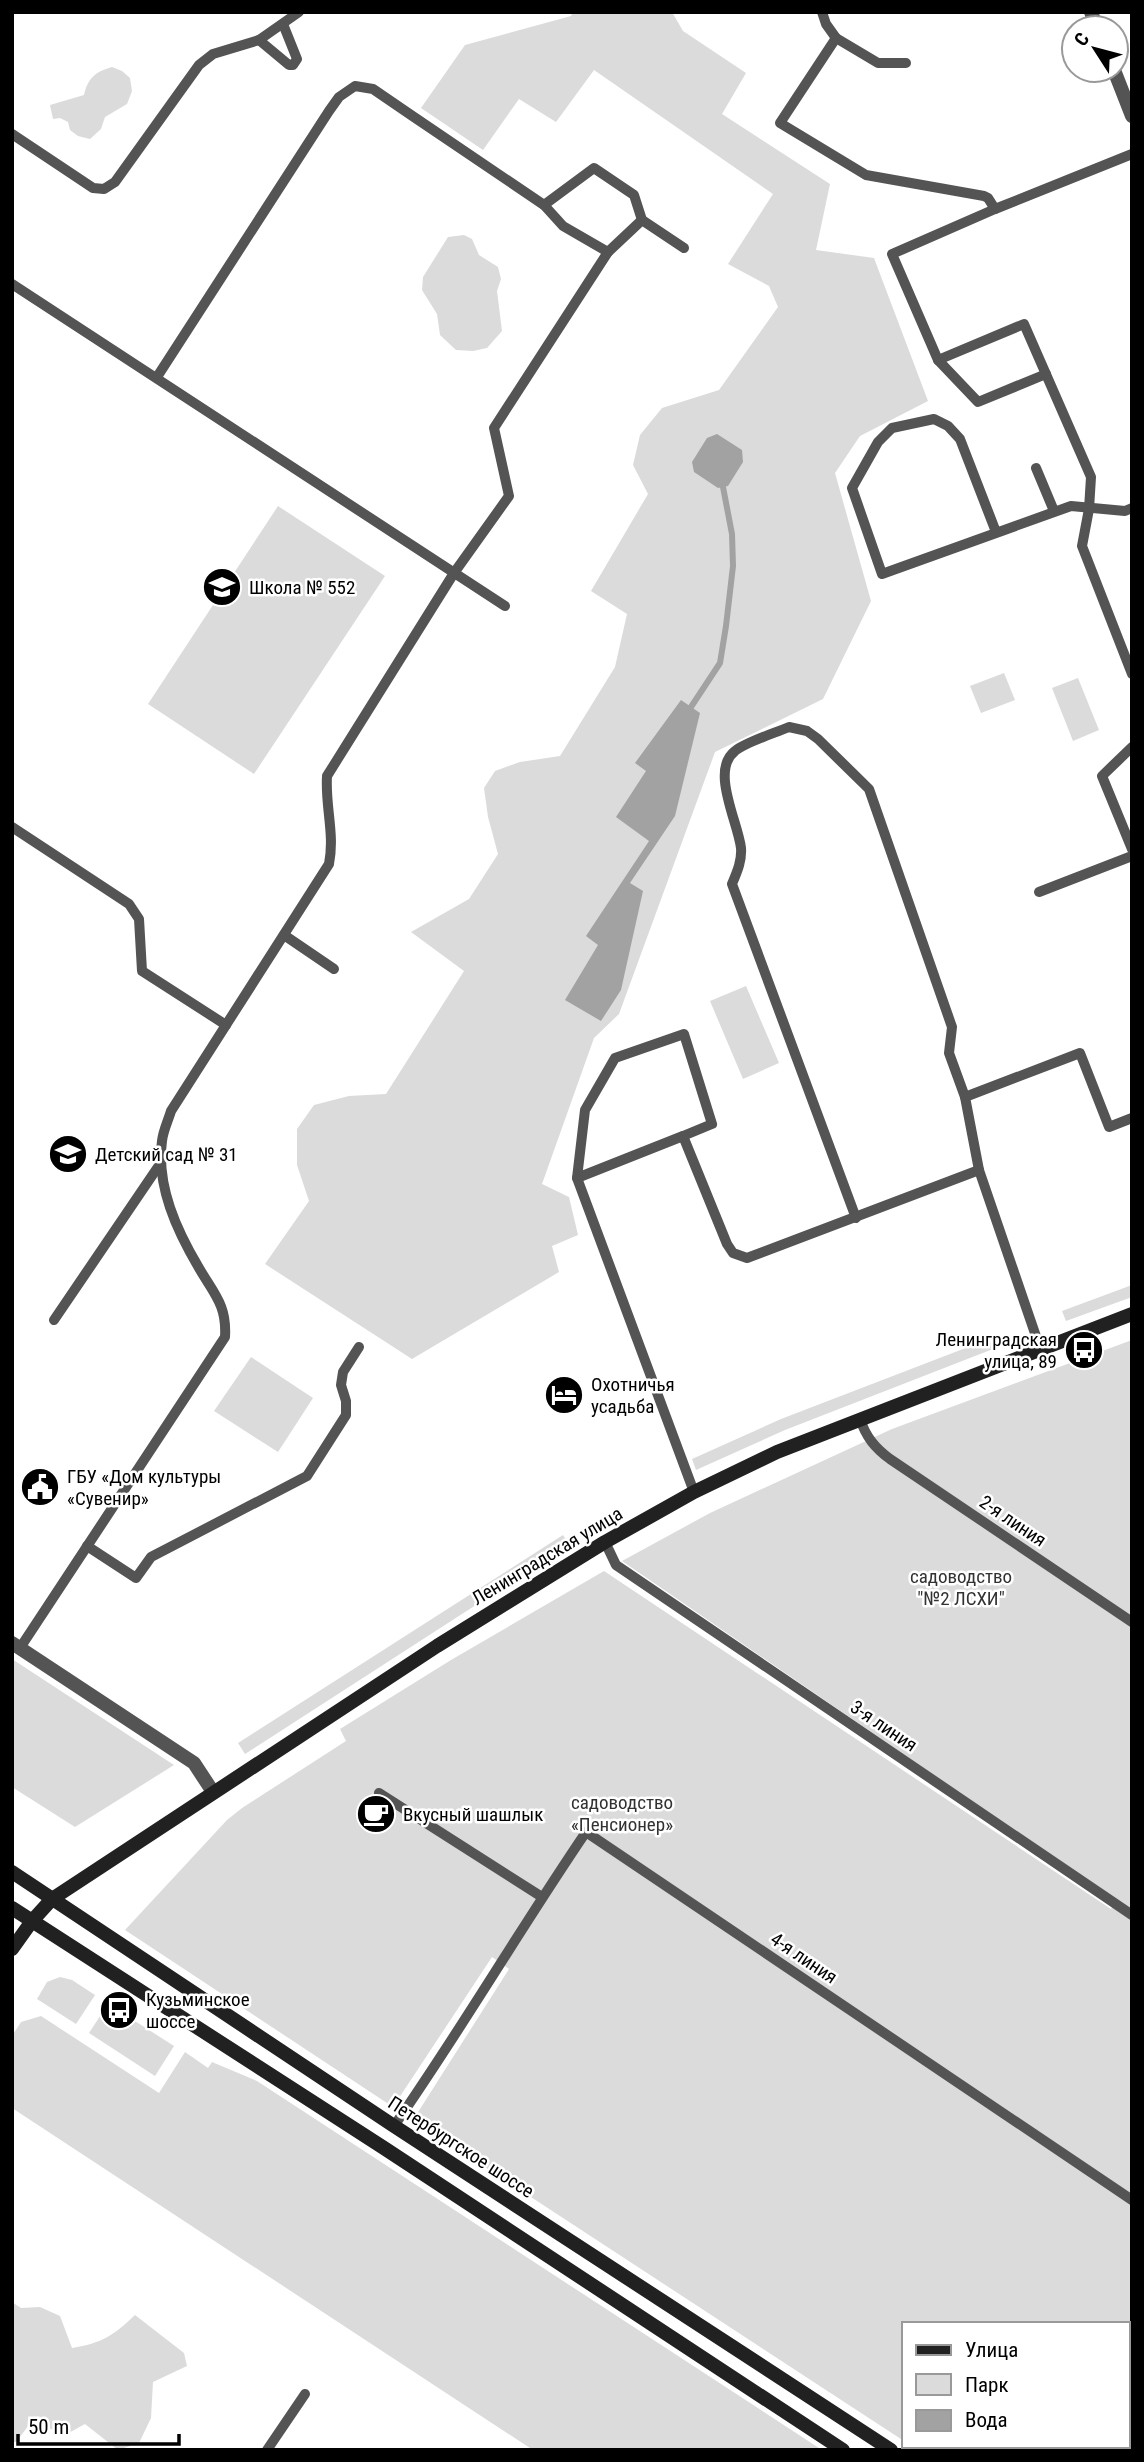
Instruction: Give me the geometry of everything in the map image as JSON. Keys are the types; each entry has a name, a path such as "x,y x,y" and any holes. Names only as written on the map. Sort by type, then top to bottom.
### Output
{"main road":[{"name":"Ленинградская улица","path":"32,1921 52,1899 437,1646 605,1542 694,1492 777,1452 1132,1314"},
{"name":"Петербургское шоссе","path":"12,1872 394,2126 891,2450"},
{"path":"12,1908 384,2148 843,2450"},
{"path":"12,1949 32,1921"}],"street":[{"path":"1119,84 1132,117"},
{"path":"16,1646 194,1763 213,1792"}],"lane":[{"path":"12,134 93,188 104,189 115,182 199,65 213,54 259,40 299,12"},
{"path":"822,12 826,24 836,38 878,63 906,63"},
{"path":"259,40 289,65 293,65 297,59 283,24"},
{"path":"836,38 780,123 866,176 988,198 995,209"},
{"path":"157,377 329,111 339,97 355,86 373,89 544,205 563,226 608,252"},
{"path":"1046,374 978,402 938,360 892,254 1132,154"},
{"path":"544,205 594,168 634,195 642,220 684,248"},
{"path":"16,1646 87,1546 225,1337 225,1313 174,1222 160,1164 162,1139 171,1111 330,864 333,847 326,797 327,776 454,573 509,496 494,428 608,252 642,220"},
{"path":"12,284 505,606"},
{"path":"938,360 1024,324 1091,477 1089,509 1082,546 1132,674"},
{"path":"996,532 960,439 948,426 934,419 892,428 878,442 852,488 882,574 1071,506 1125,511 1132,508"},
{"path":"1036,468 1054,511"},
{"path":"856,1218 732,884 740,865 741,850 723,776 725,763 734,751 789,727 799,727 818,739 869,789 952,1027 949,1053 965,1097 979,1170 1040,1348"},
{"path":"1132,747 1102,776 1132,849"},
{"path":"12,827 129,904 139,919 142,971 226,1025"},
{"path":"1039,892 1132,856"},
{"path":"284,935 334,969"},
{"path":"577,1178 712,1124 684,1034 615,1058 585,1110 577,1178 694,1492"},
{"path":"965,1097 1080,1053 1110,1127 1132,1118"},
{"path":"683,1136 727,1244 733,1253 747,1258 979,1170"},
{"path":"54,1320 160,1164"},
{"path":"87,1546 136,1578 151,1557 307,1476 346,1415 346,1401 341,1385 343,1372 359,1347"},
{"name":"2-я линия","path":"860,1419 875,1448 1132,1622"},
{"name":"3-я линия","path":"605,1542 616,1565 1132,1915"},
{"path":"379,1793 542,1897"},
{"name":"4-я линия","path":"394,2126 586,1832 1132,2200"},
{"path":"267,2450 305,2394"}],"green space":[{"path":"573,12 672,12 683,31 746,73 722,114 830,184 816,250 874,258 928,401 860,436 835,473 871,601 823,699 715,752 619,1014 594,1038 542,1184 569,1197 578,1235 552,1246 559,1272 412,1359 265,1264 309,1201 297,1165 297,1129 314,1105 349,1096 386,1094 464,971 411,932 469,899 498,854 488,817 484,788 495,771 520,762 560,756 615,667 627,614 591,591 648,494 633,465 640,435 662,408 719,390 778,307 769,286 728,264 773,194 594,70 556,122 519,99 483,150 421,108 465,45 571,16"},
{"path":"112,67 130,78 132,91 127,104 105,117 101,129 90,139 78,136 70,130 68,122 60,118 53,119 50,105 84,95 93,76"},
{"path":"464,235 472,239 479,255 498,267 501,279 497,291 502,331 487,348 473,351 456,350 440,335 437,314 422,290 423,277 448,237"},
{"path":"278,506 385,576 254,774 148,704"},
{"path":"1004,673 1015,700 981,713 970,686"},
{"path":"1078,678 1099,730 1073,741 1052,688"},
{"path":"746,986 779,1063 743,1079 710,1001"},
{"path":"1132,1285 1132,1297 1066,1321 1062,1311"},
{"path":"989,1339 993,1349 785,1430 696,1470 692,1459 781,1419"},
{"path":"1132,1340 1132,2450 914,2448 1130,2448 1130,2322 902,2322 902,2440 413,2120 509,1969 492,1957 393,2107 125,1930 227,1820 346,1741 340,1729 451,1660 604,1571 1111,1909 1116,1900 622,1561 710,1513 892,1429"},
{"path":"251,1357 313,1398 278,1452 214,1411"},
{"path":"563,1535 569,1545 245,1754 238,1743"},
{"path":"12,1659 174,1765 75,1827 12,1787"},
{"path":"60,1977 72,1980 95,1995 76,2024 37,1999 47,1982"},
{"path":"106,2007 125,2019 127,2016 174,2046 155,2076 89,2033"},
{"path":"41,2016 159,2093 185,2052 208,2068 212,2062 257,2081 822,2450 533,2450 12,2108 12,2036 21,2022"},
{"path":"12,2302 21,2308 40,2307 60,2316 72,2348 106,2337 135,2315 184,2353 187,2366 153,2382 151,2418 139,2443 118,2450 85,2424 65,2435 32,2421 16,2442 12,2442"}],"water":[{"path":"717,434 742,450 743,462 728,486 718,488 694,472 692,462 707,438"},
{"path":"681,700 700,713 675,816 630,883 643,891 621,990 601,1021 565,1000 598,945 586,936 649,841 616,817 646,771 635,763"}],"waterway":[{"path":"691,707 720,663 726,626 733,566 732,534 723,487"}],"place":[{"name":"Школа № 552","path":"222,587"},
{"name":"Детский сад № 31","path":"68,1154"},
{"name":"Ленинградская улица, 89","path":"1084,1350"},
{"name":"Охотничья усадьба","path":"564,1395"},
{"name":"ГБУ «Дом культуры «Сувенир»","path":"40,1487"},
{"name":"Вкусный шашлык","path":"376,1814"},
{"name":"Кузьминское шоссе","path":"119,2010"}],"park label":[{"name":"садоводство \"№2 ЛСХИ\"","path":"961,1587"},
{"name":"садоводство «Пенсионер»","path":"622,1813"}]}
